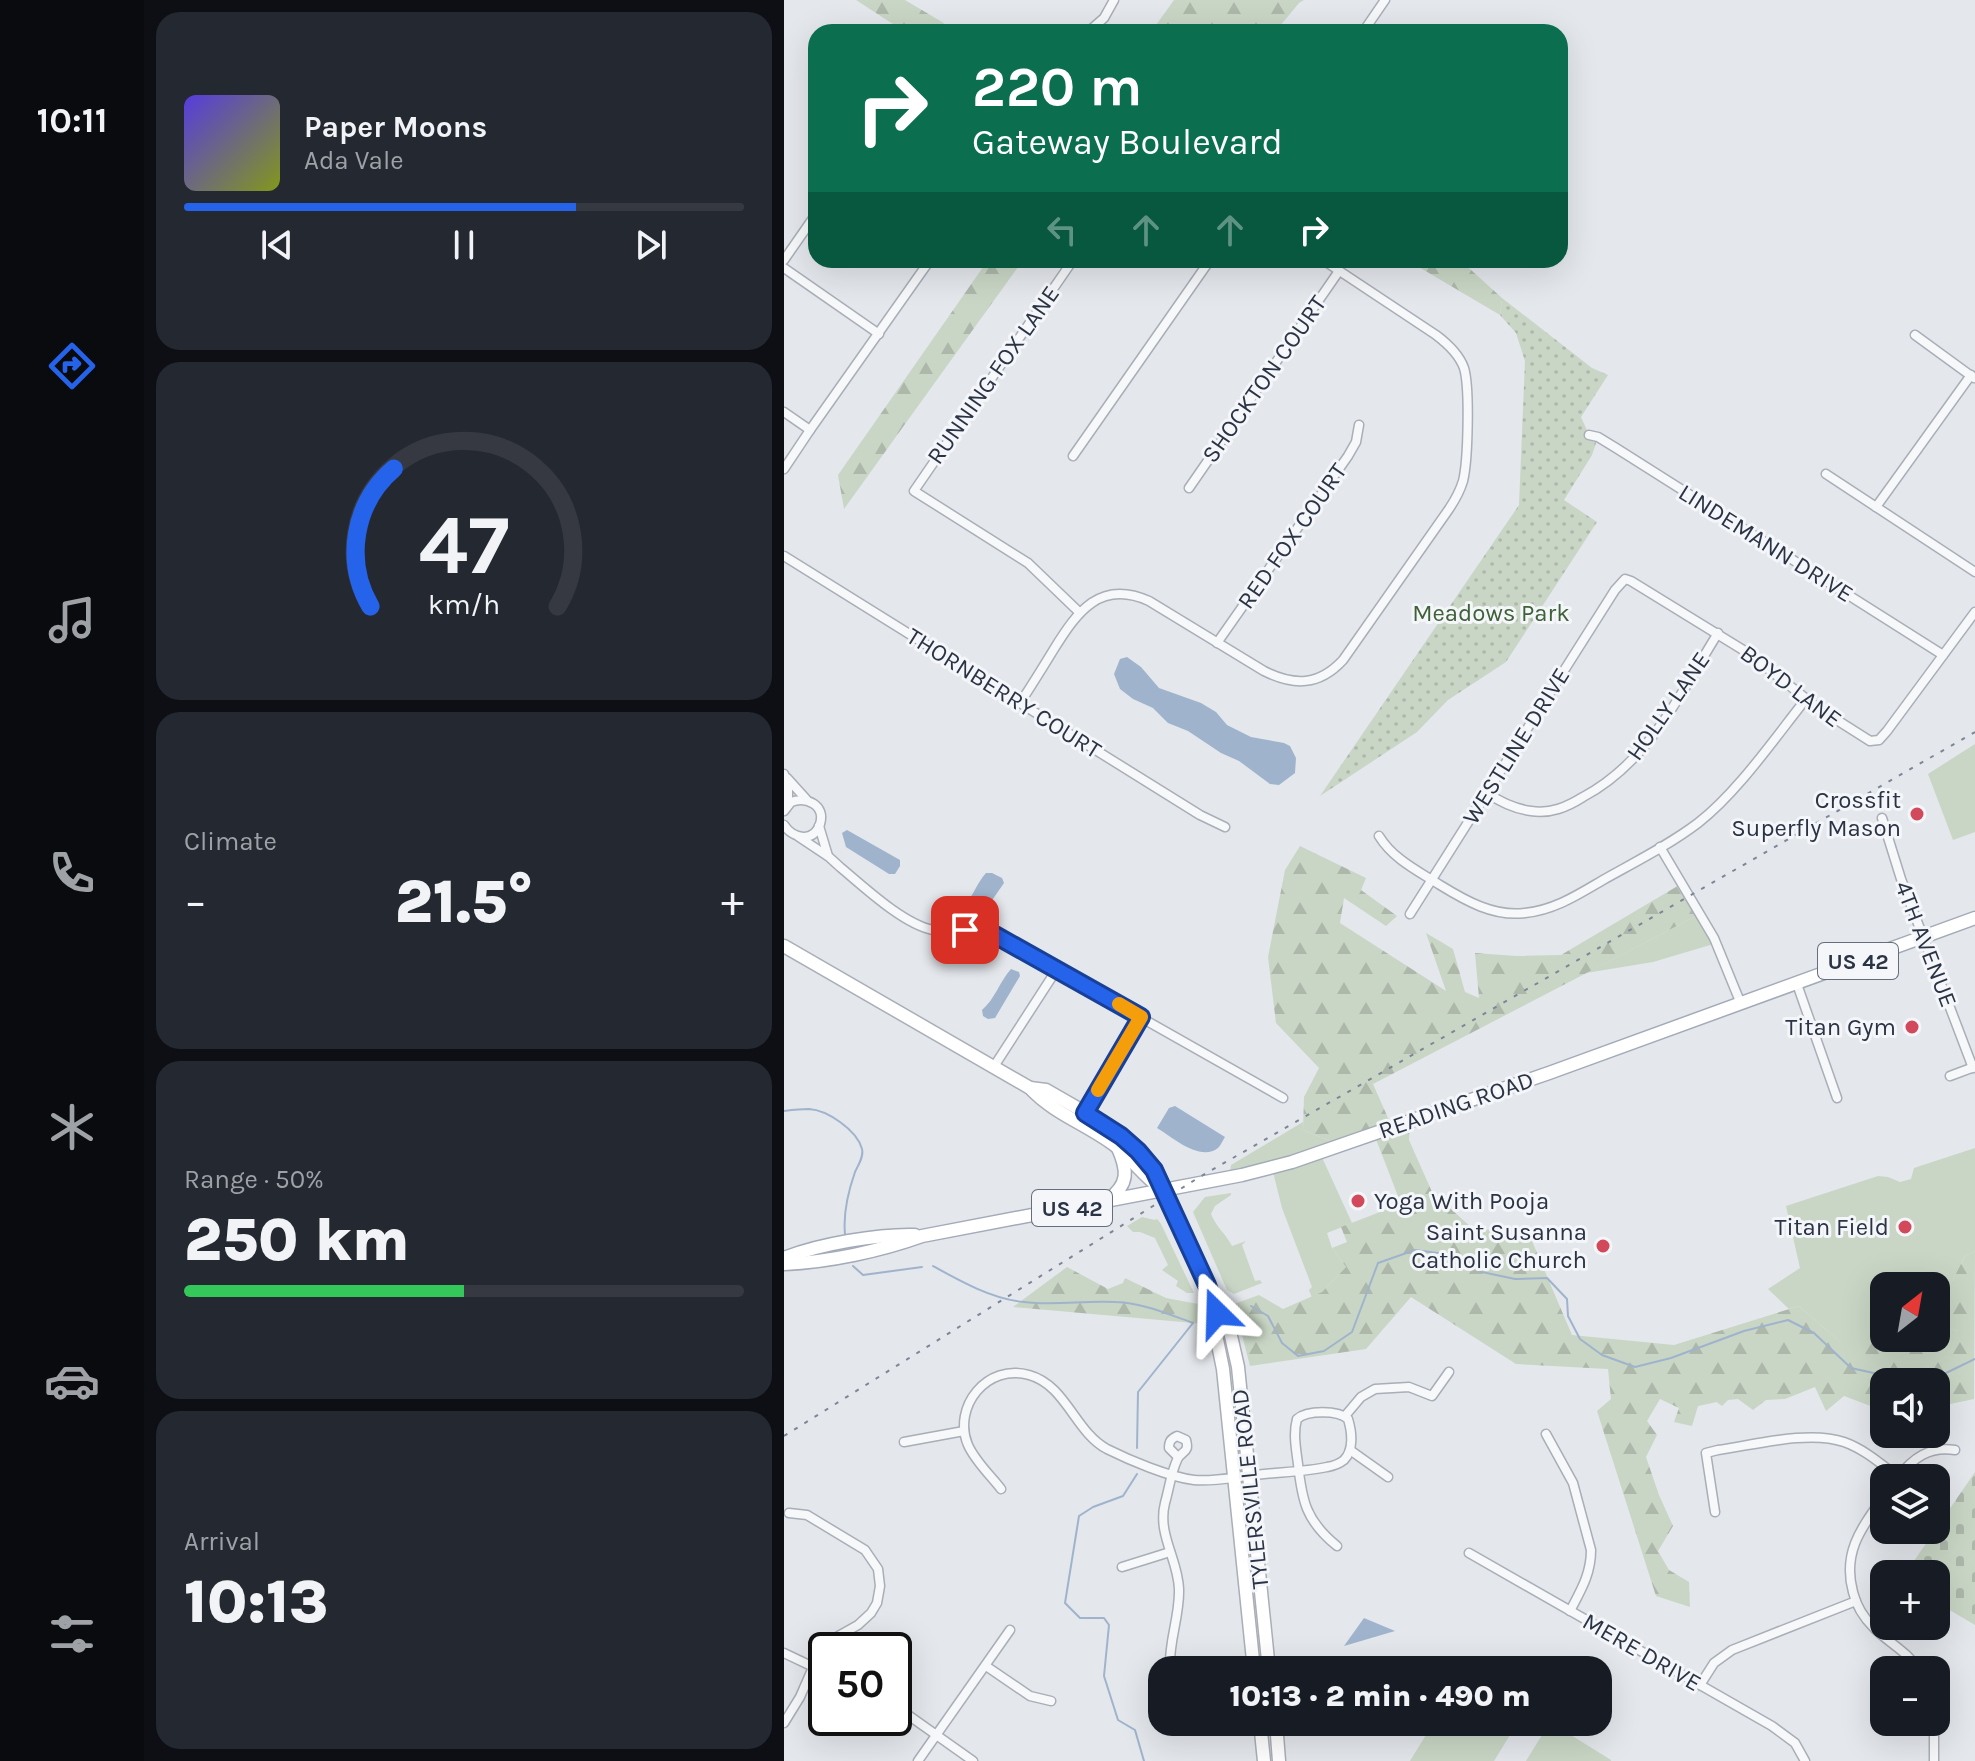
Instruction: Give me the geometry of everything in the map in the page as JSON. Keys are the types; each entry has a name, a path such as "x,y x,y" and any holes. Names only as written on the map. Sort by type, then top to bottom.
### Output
{"main road":[{"name":"READING ROAD","path":"784,1264 893,1246 922,1236 1242,1175 1292,1162 1549,1073 1975,918"},
{"name":"TYLERSVILLE ROAD","path":"784,946 993,1068 1030,1088 1046,1090 1085,1113 1121,1136 1154,1170 1217,1313 1214,1325 1242,1476 1267,1656"},
{"name":"TYLERSVILLE ROAD","path":"1030,1088 1041,1101 1118,1148 1163,1190"},
{"path":"1106,1201 1124,1183 1124,1161 1118,1148"},
{"name":"READING ROAD","path":"784,1258 801,1251 890,1235 922,1236"},
{"name":"TYLERSVILLE ROAD","path":"1242,1476 1253,1656"},
{"path":"1261,1736 1264,1761"},
{"path":"1277,1736 1279,1761"}],"street":[{"path":"1097,24 1114,0"},
{"path":"1368,24 1385,0"},
{"path":"784,260 808,226"},
{"path":"784,268 879,334"},
{"path":"784,469 924,268"},
{"name":"RUNNING FOX LANE","path":"1067,268 914,491 1028,563 1079,612"},
{"path":"1073,456 1204,268"},
{"path":"1020,703 1079,612 1110,595 1133,595 1149,601 1279,679 1300,682 1316,679 1343,660 1449,509 1462,484 1465,474 1467,390 1464,368 1453,350 1436,335 1335,268"},
{"name":"SHOCKTON COURT","path":"1189,488 1339,271"},
{"path":"1876,507 1973,377 1915,335"},
{"path":"784,412 810,430"},
{"name":"RED FOX COURT","path":"1217,643 1348,456 1356,442 1359,425"},
{"name":"LINDEMANN DRIVE","path":"1589,435 1616,448 1943,655"},
{"path":"1826,474 1975,572"},
{"name":"THORNBERRY COURT","path":"784,556 1200,815 1225,827"},
{"name":"BOYD LANE","path":"1625,579 1718,633 1766,665 1806,699 1859,736 1875,742 1887,731 1943,655"},
{"name":"WESTLINE DRIVE","path":"1410,914 1625,579"},
{"path":"1943,655 1975,612"},
{"name":"HOLLY LANE","path":"1486,793 1520,809 1539,812 1560,809 1593,792 1626,767 1656,732 1718,633"},
{"path":"1379,836 1392,853 1482,907 1498,912 1542,910 1563,903 1698,823 1723,800 1806,699"},
{"path":"785,776 819,810 819,826 829,857"},
{"path":"785,776 789,796 786,808"},
{"path":"786,808 796,800 806,799"},
{"name":"4TH AVENUE","path":"1882,818 1923,937 1974,1068"},
{"path":"784,825 794,838 829,857 917,925 938,931 975,930 995,935 1283,1098"},
{"path":"794,838 811,835 819,826"},
{"path":"1660,847 1717,943 1741,1004"},
{"path":"993,1068 1053,967"},
{"path":"1797,984 1837,1098"},
{"path":"1085,1113 1141,1017"},
{"path":"1950,1076 1974,1068"},
{"path":"1345,1416 1361,1397 1375,1389 1409,1387 1432,1396 1449,1372"},
{"path":"1001,1489 970,1450 964,1431 967,1407 972,1397 983,1384 1008,1373 1031,1375 1050,1386 1096,1442 1173,1475 1200,1480 1298,1470 1335,1465 1345,1459 1350,1450 1350,1425 1345,1416 1338,1413 1304,1414 1298,1417 1295,1429 1298,1470 1302,1496 1310,1517 1337,1546"},
{"path":"904,1442 964,1431"},
{"path":"1546,1434 1573,1483 1591,1550 1587,1579 1570,1611"},
{"path":"1715,1512 1706,1453 1803,1438 1831,1439 1853,1446 1879,1464"},
{"path":"1350,1450 1388,1477"},
{"path":"1909,1464 1927,1452 1955,1450"},
{"path":"1172,1656 1179,1589 1163,1514 1178,1457"},
{"path":"789,1513 807,1515 856,1543 876,1564 879,1598 871,1613 846,1632"},
{"path":"1870,1517 1850,1555 1849,1570 1856,1601 1866,1620 1907,1656"},
{"path":"1122,1567 1170,1552"},
{"name":"MERE DRIVE","path":"1469,1553 1786,1735 1798,1747 1805,1761"},
{"path":"1700,1685 1714,1663 1732,1650 1856,1601"},
{"path":"918,1761 1010,1630"},
{"path":"784,1653 808,1665"},
{"path":"986,1666 1030,1696 1051,1701"},
{"path":"784,1723 808,1679"},
{"path":"912,1718 973,1761"},
{"path":"1934,1736 1934,1761"}],"green space":[{"path":"856,0 905,0 944,24 893,24"},
{"path":"1174,0 1304,0 1282,24 1157,24"},
{"path":"982,268 1017,268 844,509 838,475"},
{"path":"1421,268 1469,268 1502,298 1500,315"},
{"name":"Meadows Park","path":"1502,298 1592,368 1608,375 1581,417 1589,435 1598,437 1592,455 1564,500 1597,522 1506,662 1448,700 1417,732 1320,796 1519,505 1525,361 1516,333 1500,315"},
{"path":"1975,744 1975,832 1953,840 1928,774"},
{"path":"1300,846 1366,878 1361,890 1397,916 1386,926 1344,898 1340,923 1446,991 1426,933 1453,949 1465,992 1479,998 1475,953 1561,955 1681,884 1700,914 1373,1084 1392,1127 1410,1121 1409,1140 1432,1192 1472,1228 1503,1231 1526,1227 1572,1335 1674,1345 1799,1306 1838,1340 1870,1340 1870,1352 1950,1352 1950,1339 1958,1331 1950,1328 1950,1285 1965,1256 1975,1251 1974,1399 1950,1404 1950,1368 1870,1368 1870,1406 1844,1396 1826,1411 1815,1387 1785,1399 1766,1400 1753,1410 1738,1399 1728,1400 1722,1406 1717,1402 1698,1406 1692,1426 1674,1422 1679,1408 1660,1399 1647,1421 1657,1435 1646,1457 1673,1526 1658,1551 1669,1570 1689,1582 1690,1607 1656,1596 1597,1411 1611,1399 1608,1369 1516,1364 1411,1297 1366,1349 1250,1366 1234,1304 1259,1295 1283,1309 1322,1292 1346,1267 1332,1248 1347,1242 1341,1227 1401,1204 1374,1134 1340,1145 1303,1130 1304,1097 1319,1068 1276,1023 1268,957 1285,870"},
{"path":"1700,914 1717,943 1653,962 1586,973"},
{"path":"1303,1122 1303,1130 1340,1145 1320,1153 1352,1223 1327,1233 1332,1248 1346,1267 1312,1298 1309,1290 1312,1287 1282,1208 1272,1168 1229,1178 1231,1165"},
{"path":"1975,1148 1975,1251 1965,1256 1950,1285 1950,1272 1870,1272 1870,1340 1838,1340 1799,1306 1789,1309 1768,1289 1800,1268 1786,1206 1878,1176 1900,1182 1911,1179 1914,1168"},
{"path":"1231,1193 1215,1206 1211,1214 1232,1246 1246,1241 1242,1245 1255,1281 1262,1283 1234,1294 1227,1290 1193,1212 1205,1197"},
{"path":"1142,1217 1157,1219 1161,1224 1194,1293 1187,1293 1176,1286 1178,1281 1162,1270 1168,1265 1155,1238 1133,1232 1127,1226"},
{"path":"1067,1267 1108,1289 1123,1283 1125,1278 1166,1298 1198,1304 1205,1324 1013,1307"},
{"path":"1950,1328 1958,1331 1950,1340"},
{"path":"1975,1472 1975,1625 1950,1610 1950,1560 1915,1560 1926,1544 1950,1544 1950,1508"},
{"path":"1425,1736 1509,1736 1494,1761 1410,1761"},
{"path":"1541,1736 1572,1736 1611,1760 1611,1761 1526,1761"}],"water":[{"path":"1127,657 1141,667 1159,688 1201,703 1216,712 1227,725 1251,737 1290,746 1296,758 1295,773 1279,785 1270,784 1239,761 1168,723 1153,708 1133,699 1120,689 1114,674 1120,659"},
{"path":"847,830 900,860 895,874 889,874 846,847 842,833"},
{"path":"986,873 1002,878 1004,883 981,912 966,904"},
{"path":"1011,969 1019,972 1020,976 995,1018 988,1019 983,1016 982,1010"},
{"path":"1175,1106 1225,1137 1218,1148 1211,1152 1195,1150 1157,1128 1169,1108"},
{"path":"1364,1618 1395,1631 1344,1646"}],"waterway":[{"path":"784,1111 809,1109 824,1113 848,1128 859,1142 862,1155 848,1195 845,1234"},
{"path":"1251,1306 1268,1316 1282,1343 1298,1356 1324,1351 1352,1332 1378,1263 1415,1250 1445,1254 1482,1272 1515,1279 1547,1278 1567,1299 1568,1316 1580,1339 1602,1355 1635,1367 1671,1358 1744,1331 1788,1320 1814,1333 1851,1368 1887,1376 1946,1373 1975,1359"},
{"path":"853,1266 863,1275 922,1267"},
{"path":"933,1266 977,1288 1012,1300 1136,1304 1193,1323 1138,1392 1137,1448"},
{"path":"1137,1474 1123,1496 1093,1507 1079,1516 1065,1603 1080,1618 1104,1618 1109,1625 1104,1676 1118,1720 1135,1730 1144,1761"}],"railway":[{"path":"784,1436 1198,1178 1975,732"}],"slow traffic":[{"path":"1098,1090 1141,1017 1119,1004"}],"place":[{"name":"Crossfit Superfly Mason","path":"1917,814"},
{"name":"Titan Gym","path":"1912,1027"},
{"name":"Yoga With Pooja","path":"1358,1201"},
{"name":"Titan Field","path":"1905,1227"},
{"name":"Saint Susanna Catholic Church","path":"1603,1246"}],"route":[{"path":"965,930 995,935 1141,1017 1085,1113 1121,1136 1154,1170 1217,1313"}]}
